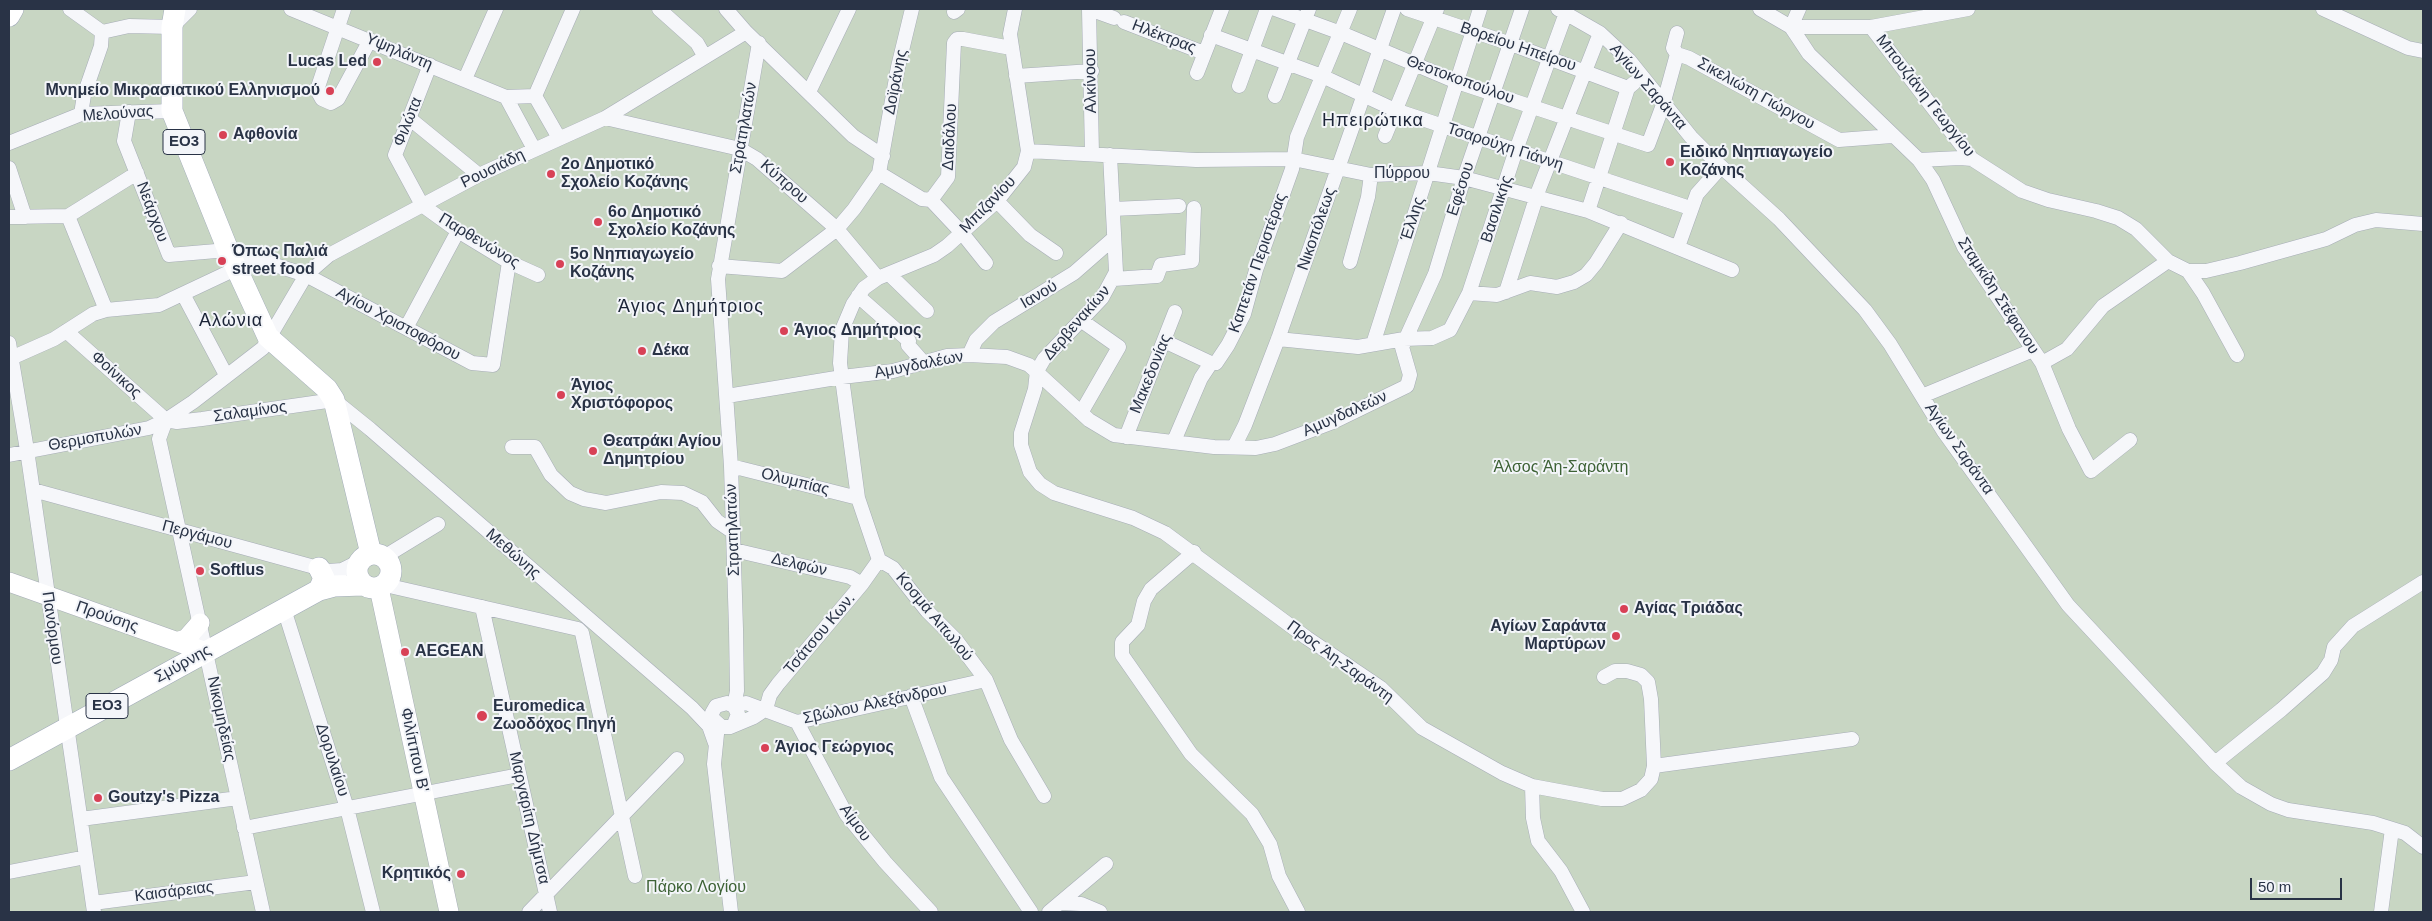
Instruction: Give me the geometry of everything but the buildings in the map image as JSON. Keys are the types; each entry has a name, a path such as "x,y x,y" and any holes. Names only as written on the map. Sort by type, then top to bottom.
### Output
{"main road":[{"path":"9,16 13,9"},
{"name":"ΕΟ3","path":"173,18 172,111 232,260 268,337 327,389 334,400 372,557"},
{"name":"ΕΟ3","path":"372,557 390,564 392,573 376,586 357,571 372,557"},
{"path":"319,568 324,578 319,590"},
{"name":"Προύσης","path":"9,582 206,652"},
{"name":"Σμύρνης","path":"9,760 319,590 334,586 376,586"},
{"name":"Φιλίππου Β'","path":"376,586 449,912"},
{"path":"179,641 186,639 200,623"}],"street":[{"path":"70,9 102,32 173,18 190,9"},
{"name":"Υψηλάντη","path":"291,9 339,26 506,96 535,96"},
{"path":"344,9 316,90 326,102 331,103 338,99 370,40"},
{"path":"465,79 496,9"},
{"path":"559,138 535,96 573,9"},
{"path":"659,9 697,42 706,57"},
{"path":"726,9 746,32 760,43 854,136 883,156"},
{"path":"809,92 849,9"},
{"name":"Δοϊράνης","path":"879,173 898,67 912,9"},
{"path":"1015,9 1011,23 1012,48 1028,151"},
{"name":"Ηλέκτρας","path":"1089,9 1204,53"},
{"name":"Αλκίνοου","path":"1089,9 1092,71 1092,154"},
{"path":"1196,73 1222,9"},
{"path":"1239,86 1267,9"},
{"name":"Θεοτοκοπούλου","path":"1275,9 1307,14 1341,33 1457,82 1648,145 1663,105"},
{"name":"Καπετάν Περιστέρας","path":"1174,441 1201,378 1210,363 1216,362 1228,345 1244,314 1256,270 1292,169 1298,137 1350,9"},
{"name":"Νικοπόλεως","path":"1234,447 1245,425 1278,339 1394,9"},
{"name":"Βορείου Ηπείρου","path":"1407,9 1435,14 1473,31 1628,88"},
{"name":"Έλλης","path":"1373,344 1480,9"},
{"name":"Εφέσου","path":"1404,339 1435,274 1464,178 1522,9"},
{"name":"Σταμκίδη Στέφανου","path":"1760,9 1791,27 1810,54 1892,136 1919,160 1933,180 1964,247 2013,317 2042,363 2069,429 2091,471 2130,440"},
{"path":"1798,9 1791,27 1872,27 1943,11 1968,9"},
{"path":"2322,9 2408,48 2423,51"},
{"name":"Αγίων Σαράντα","path":"1562,11 1600,33 1629,60 1663,105 1721,167 1779,219 1865,310 1890,344 1944,432 2068,605 2215,763 2241,787 2270,804 2288,810 2373,823 2405,833 2423,847"},
{"name":"Βασιλικής","path":"1278,339 1351,346 1404,339 1432,338 1450,330 1469,293 1516,150 1550,59 1562,11"},
{"path":"1275,96 1307,14"},
{"path":"1385,136 1435,14"},
{"name":"Μπουζιάνη Γεωργίου","path":"1872,27 1972,160 2022,191 2118,218 2136,229 2168,261 2188,272"},
{"path":"80,114 84,96 99,54 102,32"},
{"name":"Ρουσιάδη","path":"226,375 263,348 306,275 330,255 480,175 605,118 746,32"},
{"path":"1506,292 1549,162 1600,33"},
{"path":"1663,105 1677,54 1673,48 1677,33"},
{"name":"Τσαρούχη Γιάννη","path":"1211,34 1322,76 1395,110 1690,208"},
{"name":"Δαιδάλου","path":"931,200 948,177 954,43 958,39 1012,48"},
{"name":"Στρατηλατών","path":"729,705 737,691 734,550 727,396 718,294 719,266 760,43"},
{"name":"Σικελιώτη Γιώργου","path":"1677,54 1689,58 1839,140 1892,136"},
{"name":"Φιλώτα","path":"422,205 395,154 430,65"},
{"path":"1016,76 1092,71"},
{"path":"1588,211 1628,88 1642,76"},
{"path":"506,96 534,149"},
{"name":"Μελούνας","path":"9,143 80,114 172,111"},
{"name":"Νεάρχου","path":"129,112 124,141 169,255 232,260"},
{"path":"409,118 480,175"},
{"name":"Κύπρου","path":"605,118 740,148 757,159 837,229 883,276 927,312"},
{"name":"Πύρρου","path":"1028,151 1196,160 1293,159 1371,175 1428,172 1464,178 1504,187 1588,211 1732,270"},
{"name":"Μπιζανίου","path":"883,276 934,255 962,232 997,201 1024,167 1028,151"},
{"name":"Δερβενακίων","path":"1037,371 1044,359 1102,298 1114,279 1116,272 1110,155"},
{"path":"1919,160 1960,158 1972,160"},
{"path":"1678,247 1690,208 1697,194 1721,167"},
{"path":"9,168 25,217"},
{"path":"9,217 68,216 137,173"},
{"path":"719,266 782,271 837,229 879,173 922,199 931,200 962,232 986,264"},
{"path":"1350,262 1368,197 1371,175"},
{"path":"997,201 1030,234 1056,253"},
{"name":"Παρθενώνος","path":"422,205 458,231 509,262 538,274"},
{"path":"1113,209 1179,206"},
{"path":"1114,279 1157,276 1160,265 1192,260 1194,208"},
{"path":"68,216 106,310"},
{"path":"2188,272 2206,271 2240,263 2326,239 2355,225 2376,220 2423,224"},
{"path":"1469,293 1497,296 1530,283 1557,287 1574,282 1586,274 1596,263 1621,223"},
{"path":"406,328 458,231"},
{"name":"Ιανού","path":"969,355 976,340 994,322 1074,274 1114,238"},
{"path":"10,358 54,339 93,314 106,310 148,308 182,294 232,260 257,260"},
{"name":"Αγίου Χριστοφόρου","path":"232,260 257,260 306,275 472,363 493,365 509,262"},
{"path":"2042,363 2067,349 2103,306 2168,261"},
{"path":"2188,272 2203,293 2237,355"},
{"name":"Κοσμά Αιτωλού","path":"883,276 864,288 858,296 842,330 842,377 858,498 879,560 893,568 927,611 956,640 986,680 1011,740 1044,796"},
{"path":"182,294 226,375"},
{"path":"858,296 909,341 908,345 923,362"},
{"name":"Μακεδονίας","path":"1126,437 1175,312"},
{"path":"1081,413 1119,347 1082,321"},
{"name":"Φοίνικος","path":"66,331 166,420"},
{"name":"Αμυγδαλεών","path":"1234,447 1256,448 1275,444 1333,422 1407,386 1410,374 1402,350 1404,339"},
{"path":"1164,341 1210,363"},
{"name":"Πανόρμου","path":"9,343 10,358 27,450 93,908"},
{"path":"1922,396 2033,350"},
{"name":"Αμυγδαλέων","path":"727,396 842,377 893,371 947,356 1007,357 1022,361 1037,371 1081,413 1106,432 1126,437 1234,447"},
{"name":"Προς Άη-Σαράντη","path":"1037,371 1035,389 1021,433 1021,445 1030,472 1040,484 1054,493 1078,503 1149,525 1194,552 1307,638 1381,688 1422,728 1502,773 1532,786 1602,799 1622,799 1641,790 1651,778 1654,766 1651,699 1648,682 1641,675 1627,671 1616,671 1604,677"},
{"name":"Θερμοπυλών","path":"9,455 27,450 149,428 166,420 193,402 226,375"},
{"name":"Σαλαμίνος","path":"166,420 177,422 334,400"},
{"name":"Μεθώνης","path":"334,400 370,428 692,708 709,726 715,743"},
{"name":"Νικομηδείας","path":"166,420 160,439 263,912"},
{"path":"149,428 160,439"},
{"path":"512,446 527,445 535,447 551,475 570,493 584,499 606,503 661,492 683,493 702,502 718,522 733,532"},
{"name":"Ολυμπίας","path":"731,466 858,498"},
{"name":"Περγάμου","path":"32,490 319,568 335,571 372,557"},
{"path":"372,557 438,524"},
{"name":"Δελφών","path":"734,550 850,577 862,584"},
{"path":"1194,552 1151,589 1144,601 1138,625 1122,642 1122,655 1192,754 1252,814 1270,844 1279,876 1298,912"},
{"name":"Τσάτσου Κων.","path":"766,709 770,694 862,584 879,560"},
{"path":"2215,763 2281,710 2323,673 2331,660 2334,647 2353,626 2423,582"},
{"path":"376,586 482,607 578,629 582,633 635,876"},
{"name":"Μαργαρίτη Δήμτσα","path":"482,607 550,912"},
{"name":"Δορυλαίου","path":"284,609 347,808 373,912"},
{"name":"Σβώλου Αλεξάνδρου","path":"766,709 797,722 986,680"},
{"path":"911,696 941,777 1031,912"},
{"path":"729,705 738,714 734,724"},
{"path":"729,705 713,719 719,726 726,728 760,714 766,709"},
{"path":"692,708 729,705 766,709"},
{"name":"Αίμου","path":"797,722 846,814 885,862 931,912"},
{"path":"719,726 715,743 715,771 731,912"},
{"path":"1654,766 1852,739"},
{"path":"529,912 677,759"},
{"path":"244,828 519,775"},
{"path":"1532,786 1533,818 1538,841 1561,871 1583,912"},
{"path":"81,819 238,798"},
{"path":"2381,912 2392,829"},
{"path":"9,872 86,857"},
{"path":"1049,912 1106,864"},
{"name":"Καισάρειας","path":"93,908 256,882"},
{"path":"1061,903 1086,906 1100,912"}],"green space":[{"path":"9,9 2423,9 2423,912 9,912"}],"place":[{"name":"Lucas Led","path":"377,62"},
{"name":"Μνημείο Μικρασιατικού Ελληνισμού","path":"330,91"},
{"name":"Αφθονία","path":"223,135"},
{"name":"Ειδικό Νηπιαγωγείο Κοζάνης","path":"1670,162"},
{"name":"2ο Δημοτικό Σχολείο Κοζάνης","path":"551,174"},
{"name":"6ο Δημοτικό Σχολείο Κοζάνης","path":"598,222"},
{"name":"Όπως Παλιά street food","path":"222,261"},
{"name":"5ο Νηπιαγωγείο Κοζάνης","path":"560,264"},
{"name":"Άγιος Δημήτριος","path":"784,331"},
{"name":"Δέκα","path":"642,351"},
{"name":"Άγιος Χριστόφορος","path":"561,395"},
{"name":"Θεατράκι Αγίου Δημητρίου","path":"593,451"},
{"name":"Softlus","path":"200,571"},
{"name":"Αγίας Τριάδας","path":"1624,609"},
{"name":"Αγίων Σαράντα Μαρτύρων","path":"1616,636"},
{"name":"AEGEAN","path":"405,652"},
{"name":"Euromedica Ζωοδόχος Πηγή","path":"482,716"},
{"name":"Άγιος Γεώργιος","path":"765,748"},
{"name":"Goutzy's Pizza","path":"98,798"},
{"name":"Κρητικός","path":"461,874"}],"district":[{"name":"Ηπειρώτικα","path":"1373,121"},
{"name":"Άγιος Δημήτριος","path":"691,307"},
{"name":"Αλώνια","path":"231,321"}],"park label":[{"name":"Άλσος Άη-Σαράντη","path":"1561,468"},
{"name":"Πάρκο Λογίου","path":"696,888"}]}
